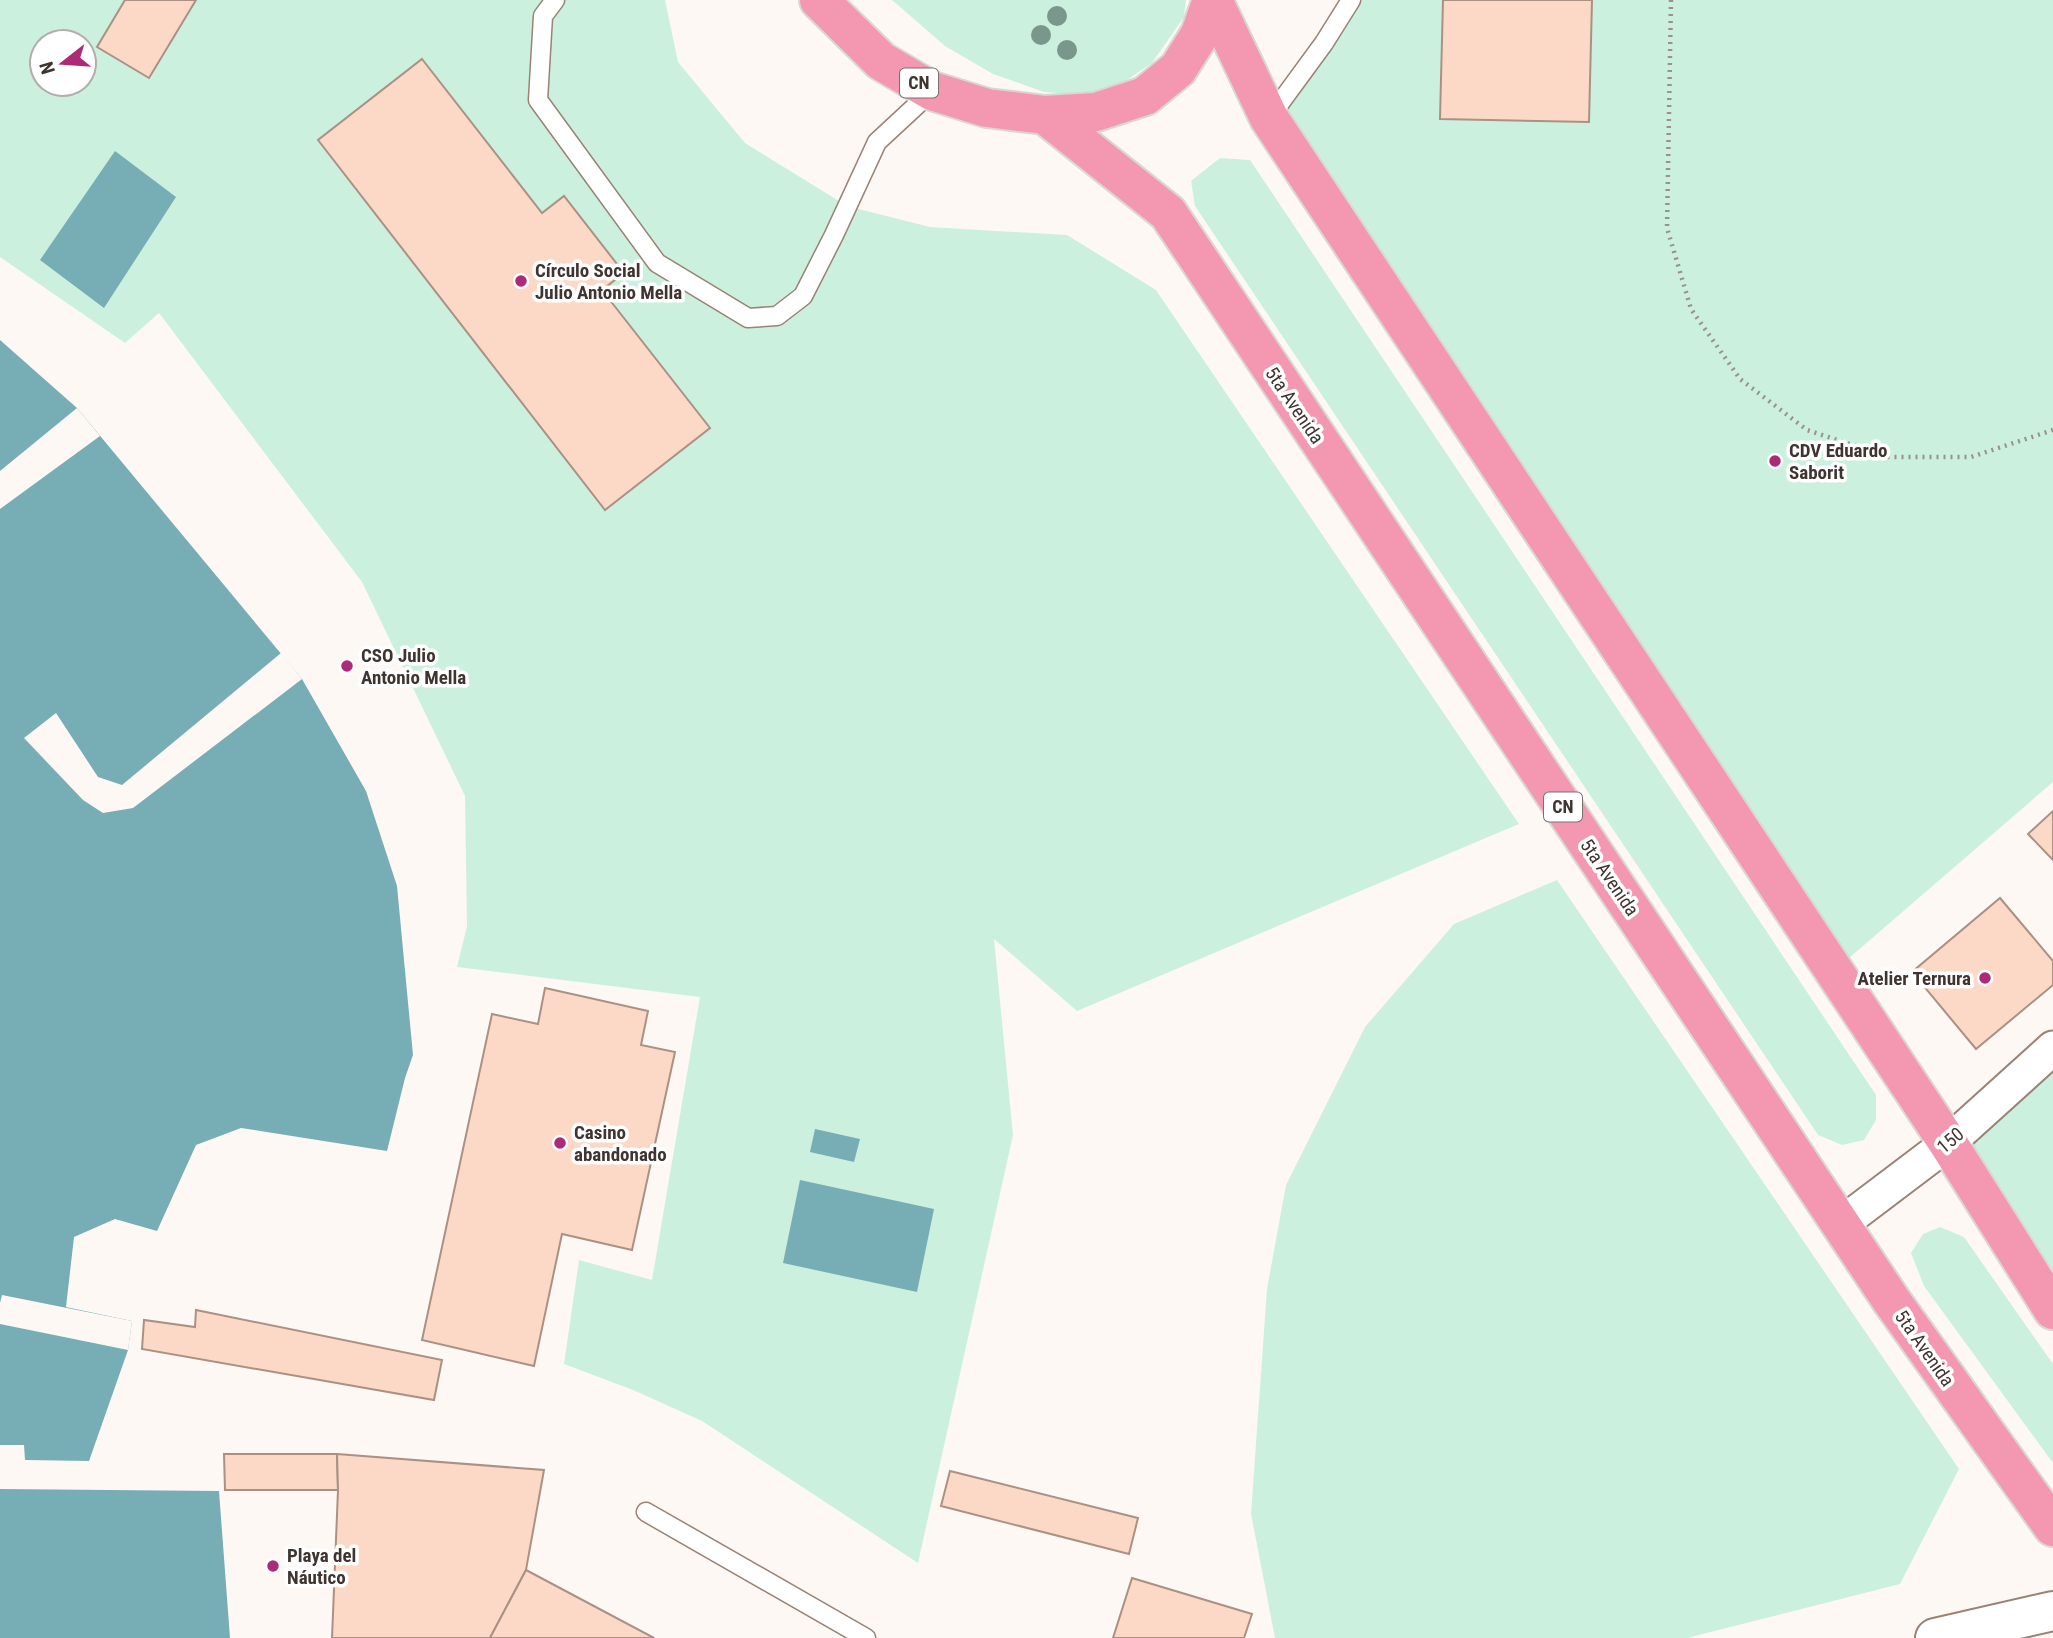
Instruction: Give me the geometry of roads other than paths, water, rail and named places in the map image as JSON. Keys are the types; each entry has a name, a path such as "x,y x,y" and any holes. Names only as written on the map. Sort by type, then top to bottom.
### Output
{"highway":[{"name":"CN","path":"819,0 880,61 932,91 987,108 1045,115 1096,112 1145,96 1178,69 1200,34 1213,0"},
{"name":"CN","path":"1213,0 1269,118 1948,1143 2053,1310"},
{"name":"5ta Avenida","path":"1045,115 1168,213 1891,1300 2053,1527"}],"street":[{"name":"150","path":"1841,1224 1948,1143 2053,1048"},
{"path":"1935,1638 2053,1611"}],"lane":[{"path":"555,0 543,16 538,100 657,263 748,318 777,316 803,296 877,142 932,91"},
{"path":"1269,118 1324,43 1351,0"},
{"path":"646,1512 866,1638"}],"water":[{"path":"115,151 176,197 104,308 40,260"},
{"path":"0,340 77,408 302,679 366,791 397,886 413,1055 387,1151 241,1128 196,1145 157,1231 115,1219 74,1237 66,1307 132,1321 128,1350 89,1461 25,1460 24,1445 0,1445"},
{"path":"815,1129 860,1139 854,1162 810,1152"},
{"path":"800,1180 934,1209 917,1292 783,1263"},
{"path":"0,1489 219,1491 230,1638 0,1638"}],"place":[{"name":"Círculo Social Julio Antonio Mella","path":"521,281"},
{"name":"CDV Eduardo Saborit","path":"1775,461"},
{"name":"CSO Julio Antonio Mella","path":"347,666"},
{"name":"Atelier Ternura","path":"1985,978"},
{"name":"Casino abandonado","path":"560,1143"},
{"name":"Playa del Náutico","path":"273,1566"}]}
